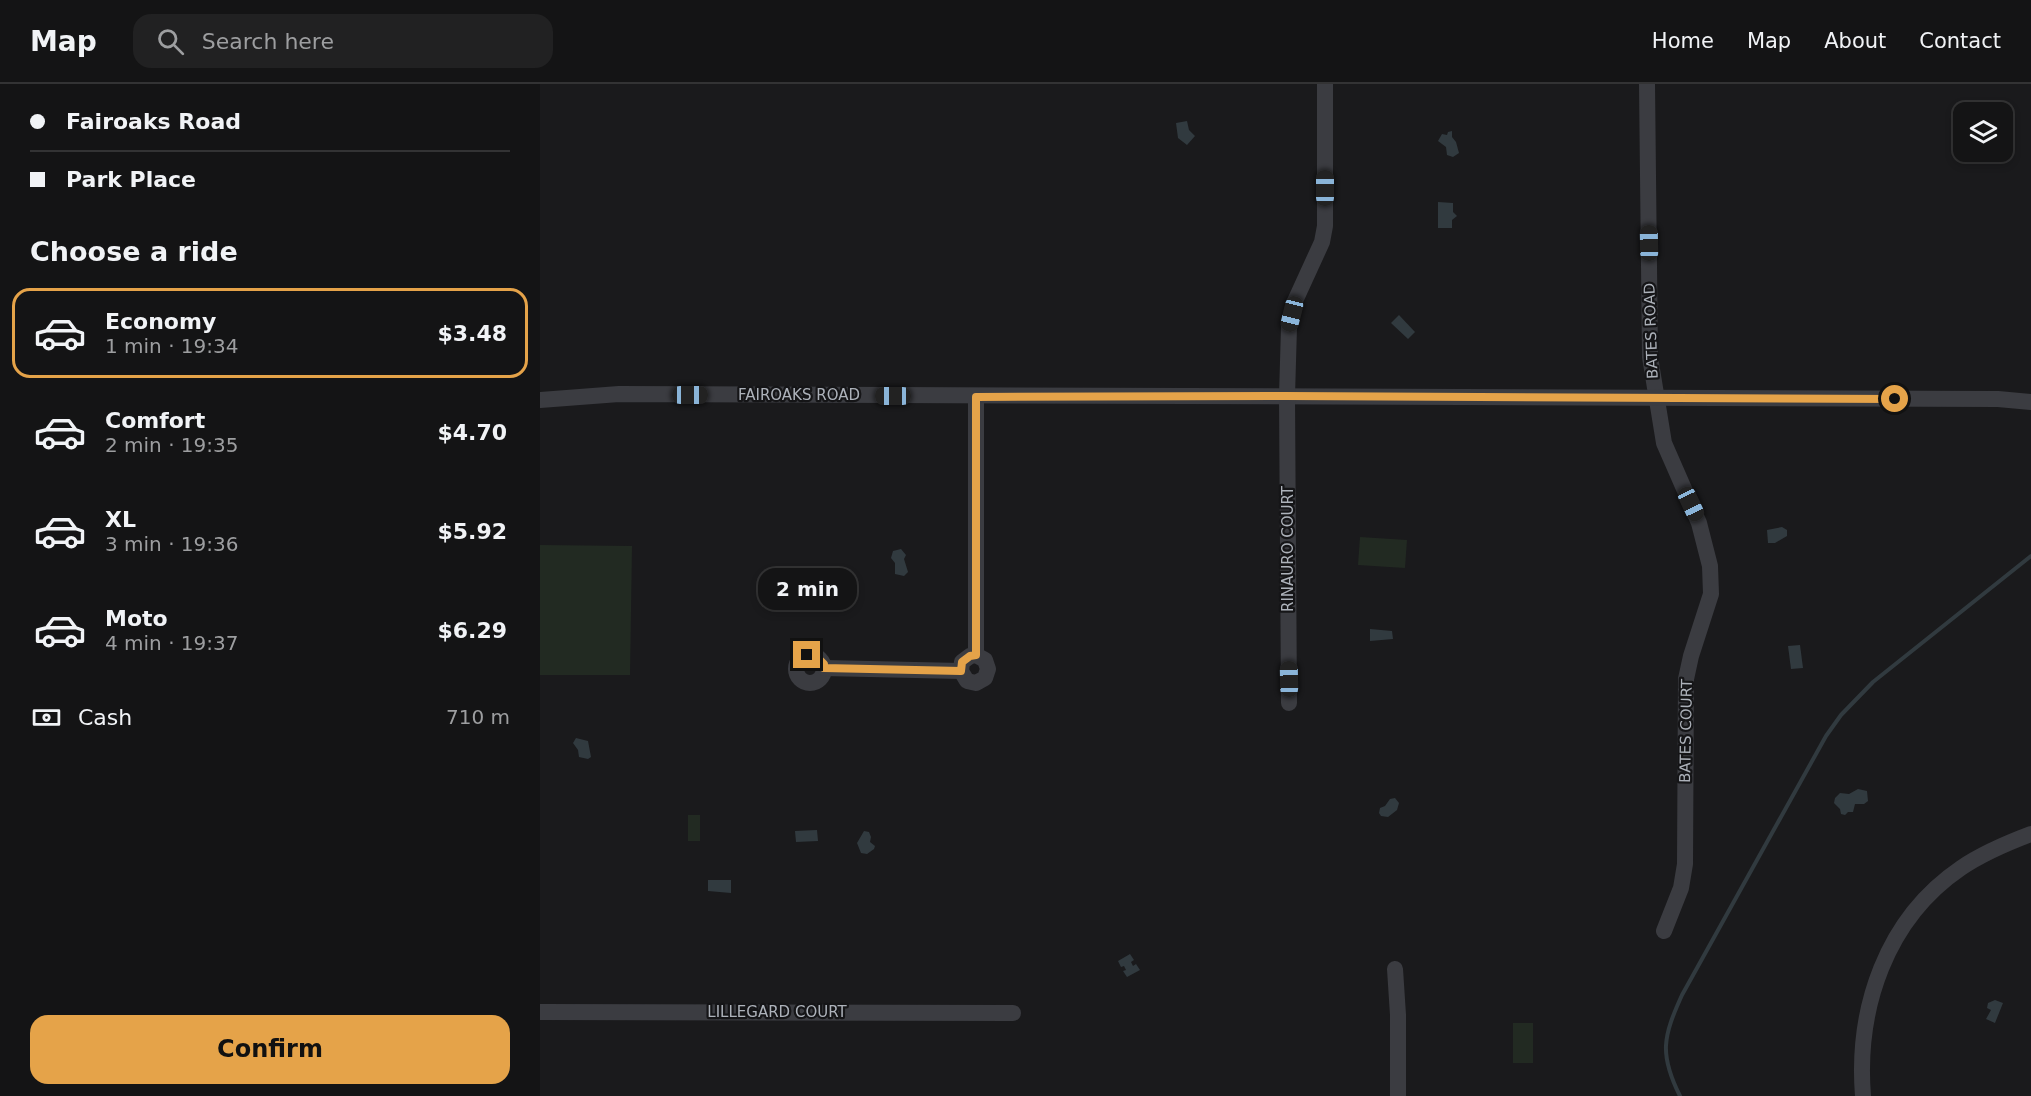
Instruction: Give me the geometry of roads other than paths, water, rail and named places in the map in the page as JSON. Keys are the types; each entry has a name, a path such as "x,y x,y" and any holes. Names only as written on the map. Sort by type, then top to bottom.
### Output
{"street":[{"name":"RINAURO COURT","path":"1289,703 1288,327 1295,301 1322,242 1325,84"},
{"name":"BATES ROAD","path":"1647,84 1650,357 1655,398"},
{"name":"FAIROAKS ROAD","path":"540,400 619,394 1987,399 2031,402"},
{"path":"976,397 976,655"},
{"name":"BATES COURT","path":"1655,398 1664,443 1699,523 1710,566 1711,594 1686,679 1685,864 1681,888 1664,931"},
{"path":"976,655 985,660 988,669 985,678 976,683 967,681 961,671 962,662 976,655"},
{"path":"824,668 961,671"},
{"path":"1863,1096 1860,1066 1866,1014 1877,977 1893,945 1912,916 1935,889 1961,867 2003,844 2031,834"},
{"path":"1395,969 1398,1015 1398,1096"},
{"name":"LILLEGARD COURT","path":"540,1012 1013,1013"}],"waterway":[{"path":"1680,1096 1669,1068 1666,1045 1667,1034 1682,995 1826,736 1841,715 1873,682 2031,556"}]}
